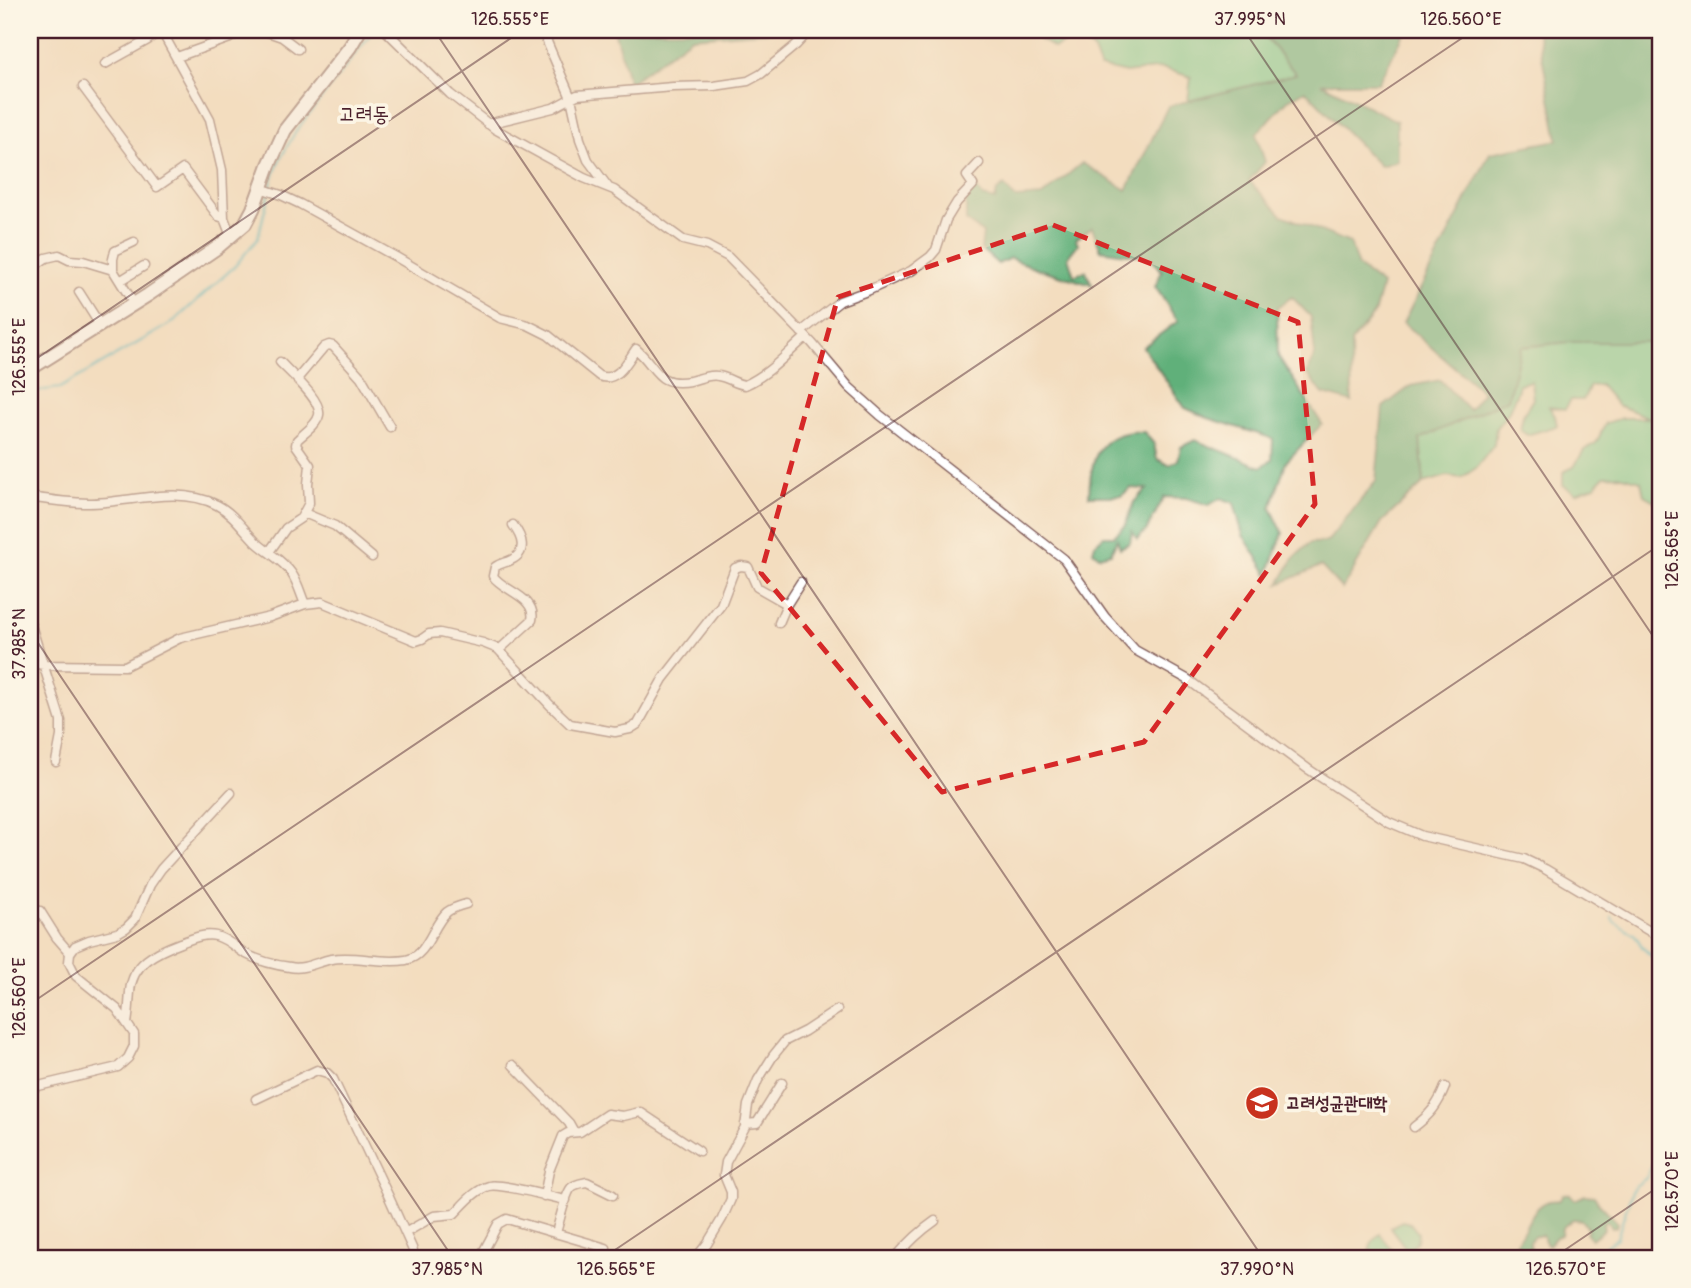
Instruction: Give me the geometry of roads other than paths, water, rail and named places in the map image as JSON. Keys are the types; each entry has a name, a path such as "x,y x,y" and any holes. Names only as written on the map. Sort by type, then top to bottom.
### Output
{"street":[{"path":"177,57 230,38 242,30"},
{"path":"262,30 282,37 298,49"},
{"path":"30,369 134,304 218,247 245,224 285,130 350,47 360,30"},
{"path":"385,30 450,94 495,130 584,178 614,190 683,240 706,246 728,257 804,334 849,387 880,415 1064,559 1105,617 1135,650 1187,679 1308,769 1389,822 1422,836 1524,859 1661,938"},
{"path":"542,30 571,98 580,139 588,160 608,188"},
{"path":"488,124 553,108 577,95 714,86 748,81 761,74 810,30"},
{"path":"105,64 162,31 210,119 222,170 224,218 231,236"},
{"path":"83,87 157,187 183,169 218,216 224,218"},
{"path":"262,189 300,204 500,318 528,325 548,335 600,376 616,376 636,349 667,382 720,376 745,385 781,362 804,334 840,301 911,271 930,257 936,250 946,220 957,202 973,185 967,176 979,163"},
{"path":"134,242 115,251 113,270 134,304"},
{"path":"30,270 46,258 59,255 69,260 83,261 113,270"},
{"path":"120,281 144,265"},
{"path":"79,292 100,325"},
{"path":"297,379 324,346 333,346 361,377 390,427"},
{"path":"269,552 286,528 301,518 309,503 310,465 296,445 297,440 319,416 315,399 280,362"},
{"path":"30,497 89,503 175,495 216,504 227,511 258,544 283,563 294,576 305,604"},
{"path":"304,513 335,526 372,557"},
{"path":"499,650 532,620 533,614 524,599 493,576 495,567 516,557 522,545 522,537 513,525"},
{"path":"30,663 125,666 180,638 270,617 305,604 322,602 416,640 429,634 440,634 483,643 499,650 570,724 615,732 638,724 663,679 721,605 735,568 748,568 757,587 787,604"},
{"path":"779,623 801,582"},
{"path":"30,622 61,721 56,762"},
{"path":"30,1088 118,1067 128,1058 134,1046 134,1034 117,1009 76,976 69,962 70,953 75,946 126,928 135,919 150,885 161,869 231,793"},
{"path":"127,1024 134,975 145,960 158,951 188,940 207,934 214,935 223,938 245,954 294,968 331,959 387,962 411,959 419,953 445,914 466,904"},
{"path":"30,909 40,911 70,953"},
{"path":"695,1258 707,1244 731,1199 724,1175 726,1162 745,1124 748,1105 758,1080 785,1041 837,1010"},
{"path":"513,1065 569,1123 573,1132"},
{"path":"256,1099 317,1070 327,1073 333,1079 415,1258"},
{"path":"745,1124 757,1123 782,1083"},
{"path":"1414,1127 1430,1115 1445,1087"},
{"path":"544,1196 549,1171 563,1136 580,1132 607,1114 623,1116 640,1112 699,1151"},
{"path":"556,1233 571,1188 587,1182 613,1195"},
{"path":"405,1233 434,1216 454,1214 488,1186 500,1186 566,1200"},
{"path":"480,1258 498,1224 507,1219 606,1248"},
{"path":"895,1258 924,1228 935,1221"}],"waterway":[{"path":"30,392 60,388 172,323 235,266 258,238 272,180 296,131 374,30"},
{"path":"1612,917 1613,921 1635,935 1643,948 1661,965"},
{"path":"1661,1111 1657,1119 1661,1125"},
{"path":"1588,1258 1617,1238 1633,1188 1646,1178 1653,1164 1661,1158"}],"place":[{"name":"고려성균관대학","path":"1262,1103"}],"district":[{"name":"고려동","path":"364,114"}]}
